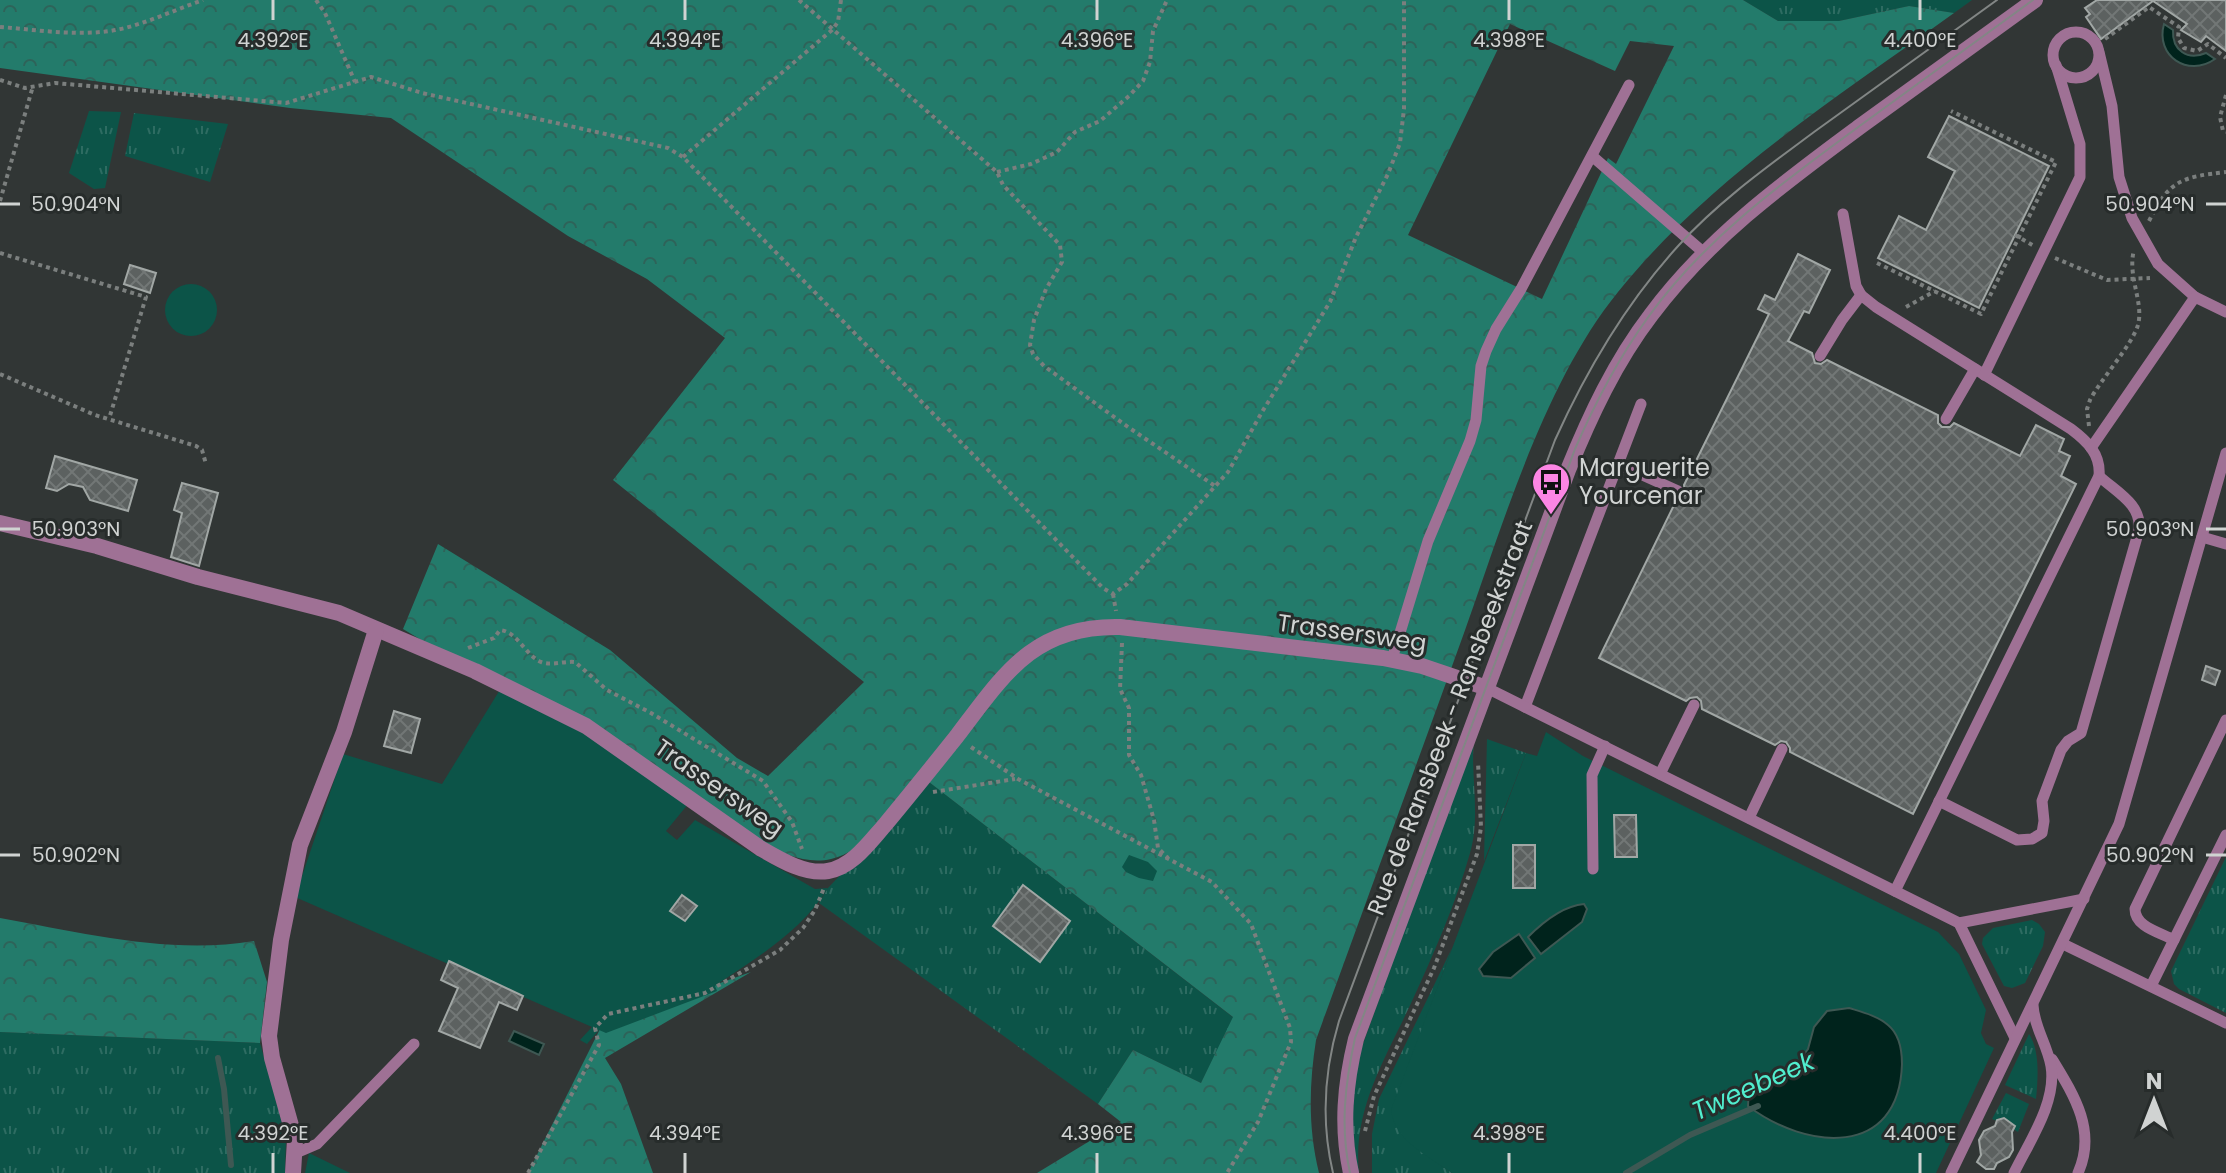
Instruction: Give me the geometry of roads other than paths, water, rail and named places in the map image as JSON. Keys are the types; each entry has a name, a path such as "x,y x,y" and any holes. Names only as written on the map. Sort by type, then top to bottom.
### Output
{"street":[{"name":"Rue de Ransbeek - Ransbeekstraat","path":"1351,1173 1345,1140 1345,1108 1347,1079 1356,1039 1568,470 1603,393 1630,344 1703,252 1789,178 2035,0"},
{"name":"Trassersweg","path":"0,523 97,546 198,577 339,613 432,652 586,726 760,848 781,860 812,871 840,868 853,859 909,796 999,679 1036,647 1073,631 1120,627 1392,659 1487,688"},
{"path":"293,1173 296,1153 294,1133 272,1058 269,1036 281,940 300,845 348,721 376,630"}],"lane":[{"path":"1946,419 1980,372 2077,187 2082,167 2080,144 2054,50 2057,42 2070,33 2085,34 2098,49 2112,106 2119,177 2141,237 2170,277 2195,297 2226,312"},
{"path":"2056,65 2067,76 2083,76 2095,66 2098,49"},
{"path":"1392,659 1428,541 1460,469 1473,430 1486,351 1629,85"},
{"path":"1592,156 1703,252"},
{"path":"1843,214 1856,286 1861,295 1889,316 2071,429 2097,458 2099,476 1895,891"},
{"path":"1820,356 1861,295"},
{"path":"2091,448 2195,297"},
{"path":"1525,707 1641,404"},
{"path":"1951,1173 2108,851 2128,799 2226,453"},
{"path":"1618,464 1678,491"},
{"path":"1939,801 2017,840 2032,839 2042,833 2042,801 2061,750 2081,733 2139,530 2139,514 2135,506 2099,476"},
{"path":"2202,537 2226,544"},
{"path":"1487,688 1959,923 2084,899"},
{"path":"1660,774 1694,705"},
{"path":"2174,940 2140,923 2135,909 2226,720"},
{"path":"1593,869 1592,775 1605,746"},
{"path":"1749,818 1782,749"},
{"path":"2151,986 2226,835"},
{"path":"1959,923 2015,1038"},
{"path":"2063,944 2226,1023"},
{"path":"2033,1003 2034,1019 2045,1047 2082,1117 2087,1144 2078,1173"},
{"path":"296,1153 317,1144 414,1044"},
{"path":"2014,1173 2047,1103 2052,1075 2045,1047"}],"waterway":[{"path":"218,1058 231,1165"},
{"name":"Tweebeek","path":"1626,1173 1690,1135 1758,1106"}],"tram line":[{"path":"1333,1173 1327,1135 1326,1097 1330,1059 1339,1021 1555,440 1594,362 1625,313 1660,267 1710,214 1796,145 1997,0"},
{"path":"1350,1173 1345,1139 1345,1106 1355,1038 1575,449 1618,364 1671,287 1747,212 1832,146 2033,0"}],"place":[{"name":"Marguerite Yourcenar","path":"1551,516"}]}
